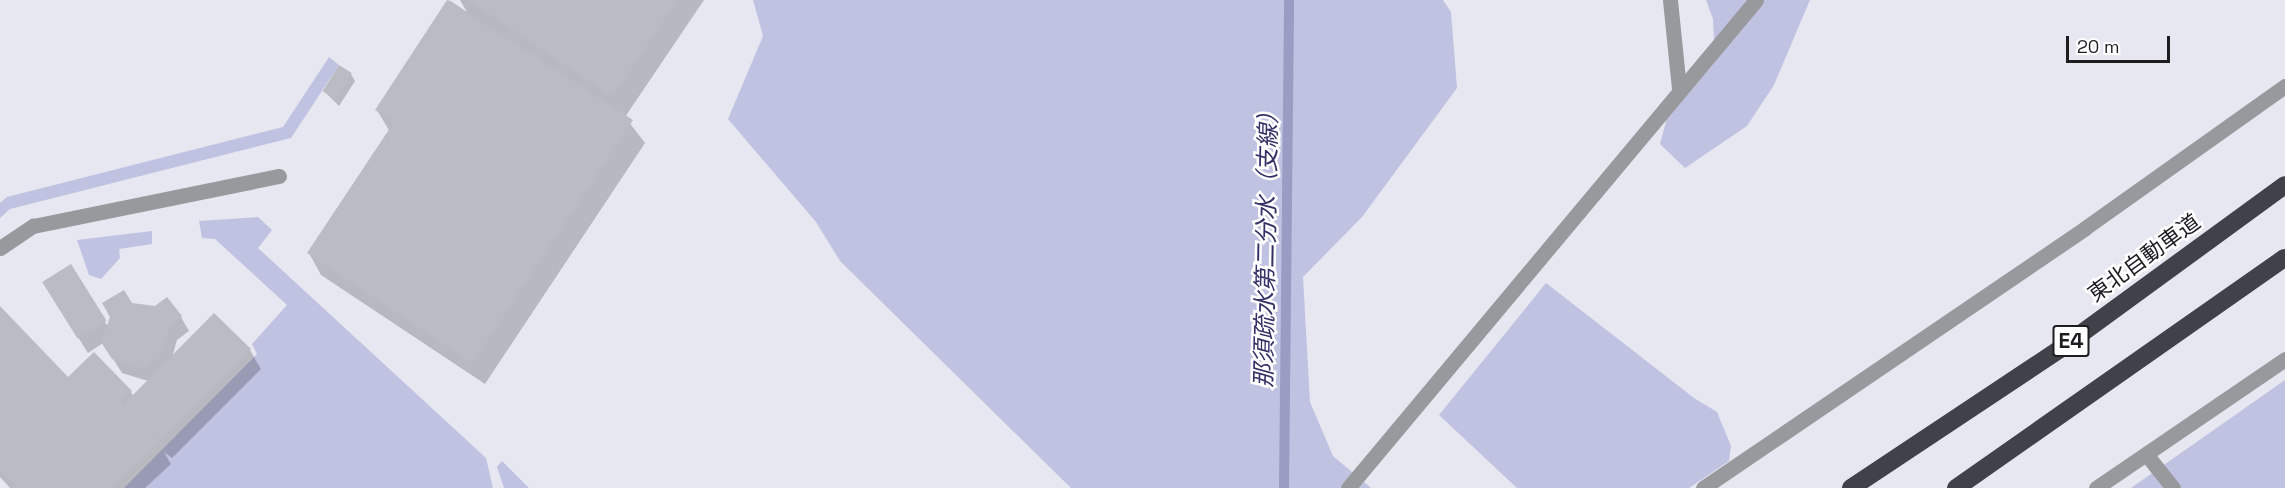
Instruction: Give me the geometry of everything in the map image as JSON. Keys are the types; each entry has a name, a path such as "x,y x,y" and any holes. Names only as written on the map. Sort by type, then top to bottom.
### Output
{"highway":[{"name":"東北自動車道","path":"1851,488 2060,349 2285,185"},
{"name":"E4","path":"1956,488 2285,258"}],"street":[{"path":"1670,0 1679,88"},
{"path":"1348,488 1679,88 1756,0"},
{"path":"1703,488 2085,228 2285,86"},
{"path":"0,248 33,226 279,176"},
{"path":"2096,488 2285,359"},
{"path":"2146,454 2173,488"}],"shaded area":[{"path":"753,0 1443,0 1451,12 1457,88 1362,217 1303,277 1310,402 1333,456 1371,488 1071,488 840,261 816,222 728,119 763,36"},
{"path":"1706,0 1810,0 1774,85 1747,126 1685,168 1660,144 1667,118 1715,62 1713,19"},
{"path":"329,57 339,65 291,138 10,209 0,218 0,203 7,197 283,127"},
{"path":"258,217 272,230 258,248 486,458 493,488 124,488 257,354 252,344 287,305 215,239 202,238 199,221"},
{"path":"152,231 152,244 119,249 120,258 101,279 89,275 77,240"},
{"path":"1546,283 1694,398 1717,412 1731,446 1729,461 1689,488 1517,488 1439,415"},
{"path":"2285,380 2285,488 2131,488"},
{"path":"502,461 529,488 504,488 497,467"}],"building":[{"path":"447,0 633,120 472,363 307,253 394,122 375,110"},
{"path":"469,0 677,0 612,97"},
{"path":"339,65 352,73 335,99 323,91"},
{"path":"71,264 107,321 78,339 42,282"},
{"path":"124,290 132,303 155,306 167,297 182,316 170,326 160,356 145,369 112,359 101,342 110,317 102,303"},
{"path":"0,306 68,377 94,352 132,391 121,401 124,404 214,313 251,349 160,440 148,429 160,441 110,488 17,488 0,470"}],"waterway":[{"name":"那須疏水第二分水（支線）","path":"1284,488 1289,0"}]}
